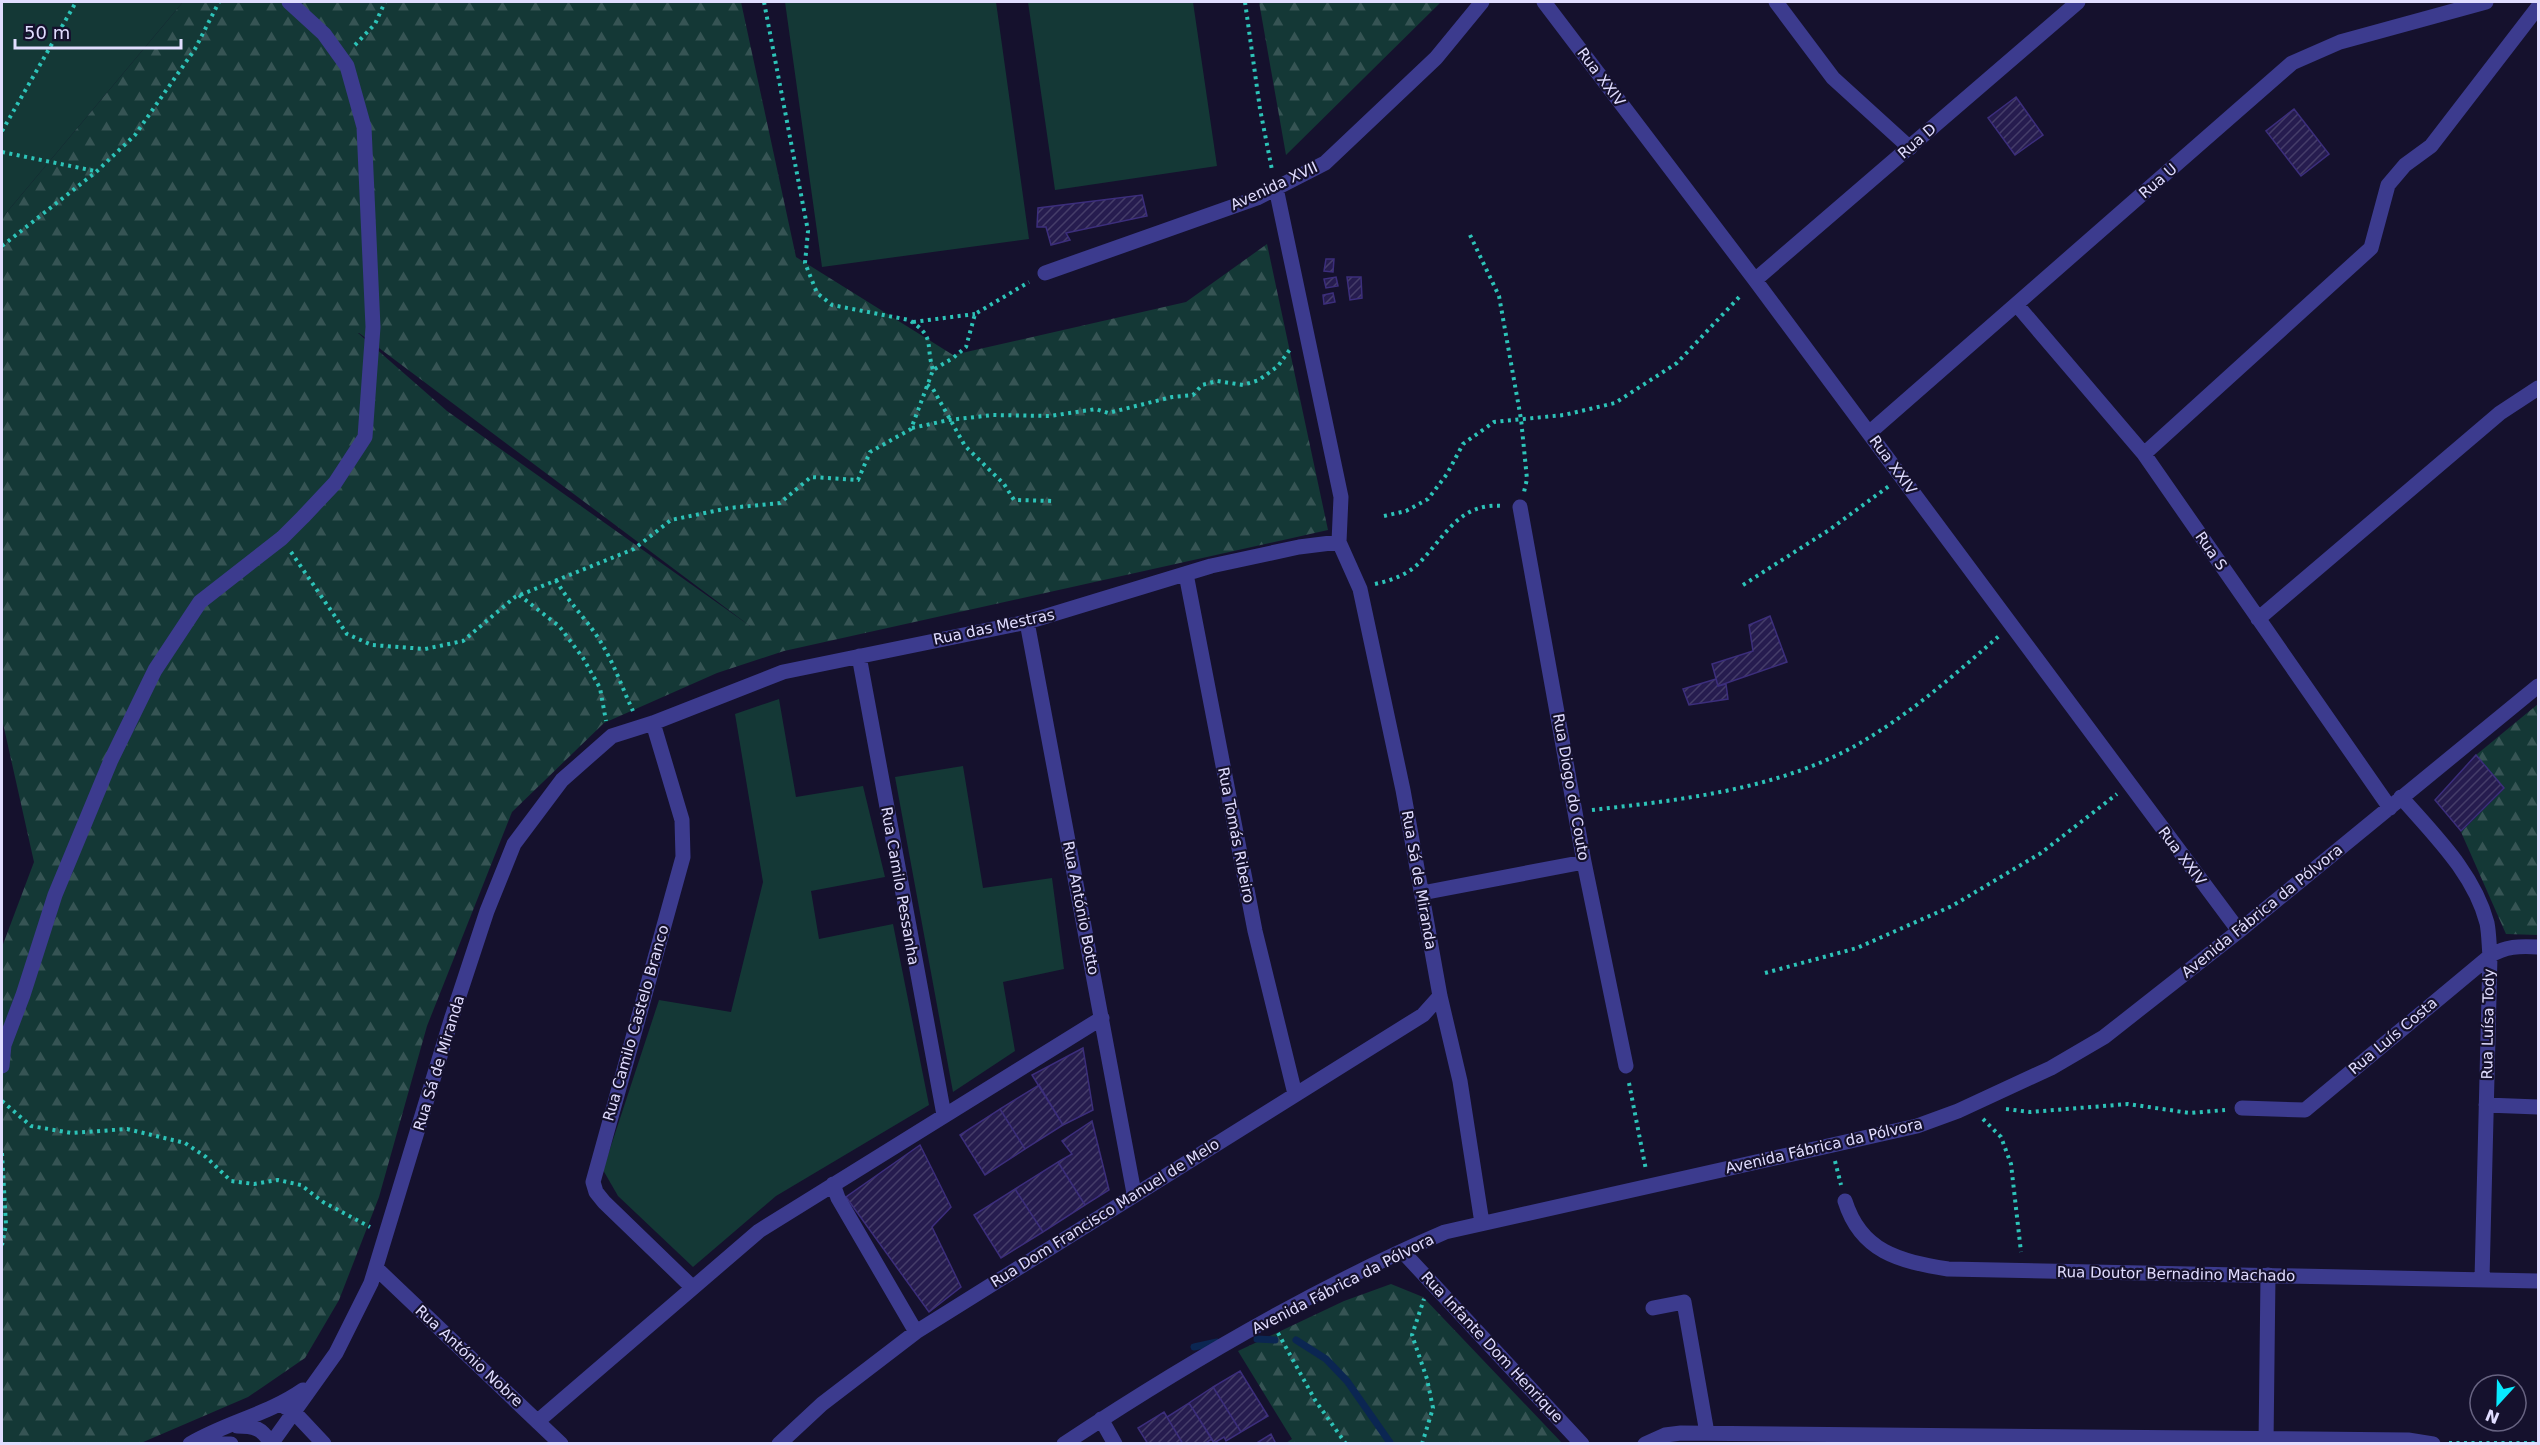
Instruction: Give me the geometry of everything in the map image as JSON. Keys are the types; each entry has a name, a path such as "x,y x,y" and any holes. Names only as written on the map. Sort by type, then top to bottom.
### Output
{"street":[{"path":"2,1066 4,1045 23,995 55,895 111,760 155,670 200,602 282,538 335,483 365,436 373,327 364,127 347,66 324,34 289,2"},
{"name":"Avenida XVII","path":"1045,273 1257,198 1325,163 1436,58 1482,2"},
{"name":"Rua XXIV","path":"1544,2 1755,280 2239,931"},
{"path":"1776,2 1833,78 1910,148"},
{"name":"Rua D","path":"1755,280 2078,2"},
{"name":"Rua U","path":"1869,433 2292,63 2340,42 2486,2"},
{"path":"2144,454 2371,248 2388,185 2404,165 2431,146 2538,7"},
{"path":"1276,189 1341,497 1339,542"},
{"name":"Rua S","path":"2017,305 2144,454 2258,619 2396,802"},
{"path":"2258,619 2500,412 2538,388"},
{"name":"Rua Diogo do Couto","path":"1520,507 1584,862 1626,1066"},
{"name":"Rua das Mestras","path":"647,726 783,672 1026,622 1211,566 1339,542"},
{"name":"Rua Sá de Miranda","path":"1339,542 1360,588 1422,893 1440,996 1460,1082 1482,1223"},
{"name":"Rua Tomás Ribeiro","path":"1186,574 1255,931 1295,1094"},
{"name":"Rua António Botto","path":"1026,622 1134,1193"},
{"name":"Rua Camilo Pessanha","path":"859,656 944,1115"},
{"name":"Avenida Fábrica da Pólvora","path":"1064,1443 1171,1375 1402,1251 1445,1232 1917,1126 2051,1068 2104,1037 2239,931 2538,686"},
{"name":"Rua Sá de Miranda","path":"286,1408 315,1381 336,1353 371,1283 487,911 514,844 562,780 612,736 647,726"},
{"name":"Rua Camilo Castelo Branco","path":"647,726 682,820 683,857 593,1182 596,1192 604,1202 692,1287"},
{"name":"Rua Luísa Tody","path":"2396,802 2466,876 2479,899 2487,925 2490,956 2482,1279"},
{"path":"1422,893 1584,862"},
{"name":"Rua Luís Costa","path":"2242,1108 2305,1110 2500,949 2515,946 2538,947"},
{"name":"Rua Dom Francisco Manuel de Melo","path":"779,1443 822,1404 915,1332 1134,1193 1423,1015 1440,996"},
{"path":"538,1421 759,1231 1102,1018"},
{"path":"2486,1105 2538,1107"},
{"path":"833,1184 838,1198 915,1332"},
{"name":"Rua Doutor Bernadino Machado","path":"1845,1201 1858,1231 1872,1244 1891,1255 1914,1263 1948,1269 2538,1281"},
{"name":"Rua Infante Dom Henrique","path":"1402,1251 1582,1443"},
{"name":"Rua António Nobre","path":"375,1268 561,1443"},
{"path":"2266,1441 2268,1275"},
{"path":"1653,1308 1684,1302 1707,1433"},
{"path":"190,1443 211,1431 286,1408"},
{"path":"270,1443 286,1408"},
{"path":"286,1408 324,1443"},
{"path":"1101,1419 1115,1443"},
{"path":"231,1426 257,1427 270,1443"},
{"path":"1645,1443 1665,1435 1707,1433 2266,1441 2409,1440 2433,1443"},
{"path":"204,1443 231,1443"}],"path":[{"path":"2,131 76,2"},
{"path":"2,246 96,172 135,135 195,49 219,2"},
{"path":"339,54 354,46 375,24 385,2"},
{"path":"764,2 807,231 806,263 818,293 832,305 912,322 975,314 1045,273"},
{"path":"1245,2 1260,109 1276,189"},
{"path":"2,152 96,172"},
{"path":"1360,588 1401,577 1420,562 1448,527 1470,511 1494,505 1520,507 1527,479 1521,419 1499,296 1470,235"},
{"path":"1384,516 1406,511 1428,499 1447,474 1463,444 1494,422 1564,415 1615,403 1677,363 1755,280"},
{"path":"933,370 966,347 975,314"},
{"path":"911,429 933,370 927,336 912,322"},
{"path":"282,538 347,634 372,645 425,649 463,641 519,595 634,549 671,520 729,508 780,502 811,477 858,480 870,452 911,429 949,420 993,415 1050,416 1096,409 1108,413 1172,397 1193,395 1202,385 1217,381 1243,385 1259,380 1278,366 1305,330"},
{"path":"927,385 933,389 964,446 1004,484 1014,500 1055,501"},
{"path":"1743,585 1828,530 1901,477"},
{"path":"556,580 566,600 603,645 647,726"},
{"path":"519,595 559,626 583,658 600,688 604,715 612,736"},
{"path":"1575,812 1734,790 1807,767 1853,747 1932,695 2011,626"},
{"path":"1765,973 1857,948 1952,906 2041,853 2129,784"},
{"path":"1626,1066 1650,1185"},
{"path":"2,1101 31,1126 72,1133 127,1129 185,1143 206,1157 231,1181 254,1184 278,1179 301,1185 323,1202 386,1235"},
{"path":"1970,1105 2030,1112 2128,1104 2190,1113 2242,1108"},
{"path":"1970,1105 2001,1137 2011,1164 2024,1270"},
{"path":"1831,1146 1845,1201"},
{"path":"2,1153 6,1225 2,1245"},
{"path":"1422,1443 1433,1408 1427,1379 1412,1335 1430,1282"},
{"path":"1271,1320 1316,1400 1346,1443"},
{"path":"2433,1443 2538,1443"}],"green space":[{"path":"2,2 183,2 2,218"},
{"path":"183,2 741,2 796,257 953,355 1186,302 1267,244 1328,530 784,651 717,673 604,723 512,812 427,1026 379,1197 339,1300 305,1358 248,1397 141,1443 2,1443 2,947 34,862 2,719 2,218","holes":["359,333 750,626 447,411"]},
{"path":"785,2 996,2 1029,239 822,267"},
{"path":"1028,2 1193,2 1217,166 1055,190"},
{"path":"1259,2 1441,2 1286,155"},
{"path":"779,699 796,797 863,786 885,877 811,891 819,939 893,924 929,1105 776,1196 693,1267 618,1196 603,1170 659,1000 731,1012 763,882 735,714"},
{"path":"2538,704 2538,935 2506,934 2461,832 2504,789 2476,755"},
{"path":"963,766 983,888 1052,878 1064,969 1003,982 1015,1051 953,1092 895,777"},
{"path":"1391,1284 1423,1297 1562,1443 1286,1443 1292,1439 1238,1351 1344,1301"}],"building":[{"path":"2016,97 2043,135 2015,155 1988,118"},
{"path":"2294,109 2329,154 2301,176 2266,131"},
{"path":"1142,195 1147,216 1066,233 1070,240 1051,245 1046,227 1037,227 1038,208"},
{"path":"1326,259 1334,259 1333,272 1324,271"},
{"path":"1336,277 1338,286 1326,288 1324,279"},
{"path":"1347,277 1361,277 1362,298 1350,300"},
{"path":"1333,293 1335,302 1324,304 1323,295"},
{"path":"1770,616 1787,662 1718,686 1712,664 1753,651 1749,625"},
{"path":"1716,679 1718,686 1726,684 1728,699 1689,705 1683,689"},
{"path":"2476,755 2504,788 2461,831 2435,800"},
{"path":"1083,1048 1093,1110 1063,1125 1032,1075"},
{"path":"1039,1085 1063,1125 1025,1149 1000,1109"},
{"path":"1000,1109 1025,1149 985,1175 960,1135"},
{"path":"1092,1121 1109,1190 1085,1205 1058,1162 1072,1154 1062,1141"},
{"path":"920,1145 951,1207 932,1227 961,1287 929,1312 846,1197"},
{"path":"1058,1162 1085,1205 1043,1232 1015,1189"},
{"path":"1015,1189 1043,1232 1001,1258 974,1215"},
{"path":"1240,1371 1268,1416 1241,1432 1213,1387"},
{"path":"1213,1387 1241,1432 1226,1441 1224,1437 1214,1443 1189,1403"},
{"path":"1189,1403 1212,1439 1204,1444 1183,1444 1167,1417"},
{"path":"1164,1412 1183,1444 1148,1444 1138,1428"},
{"path":"1271,1434 1276,1444 1255,1444"}],"waterway":[{"path":"1257,1339 1275,1340"},
{"path":"1296,1340 1326,1359 1347,1381 1391,1444"},
{"path":"1194,1347 1217,1342"}]}
